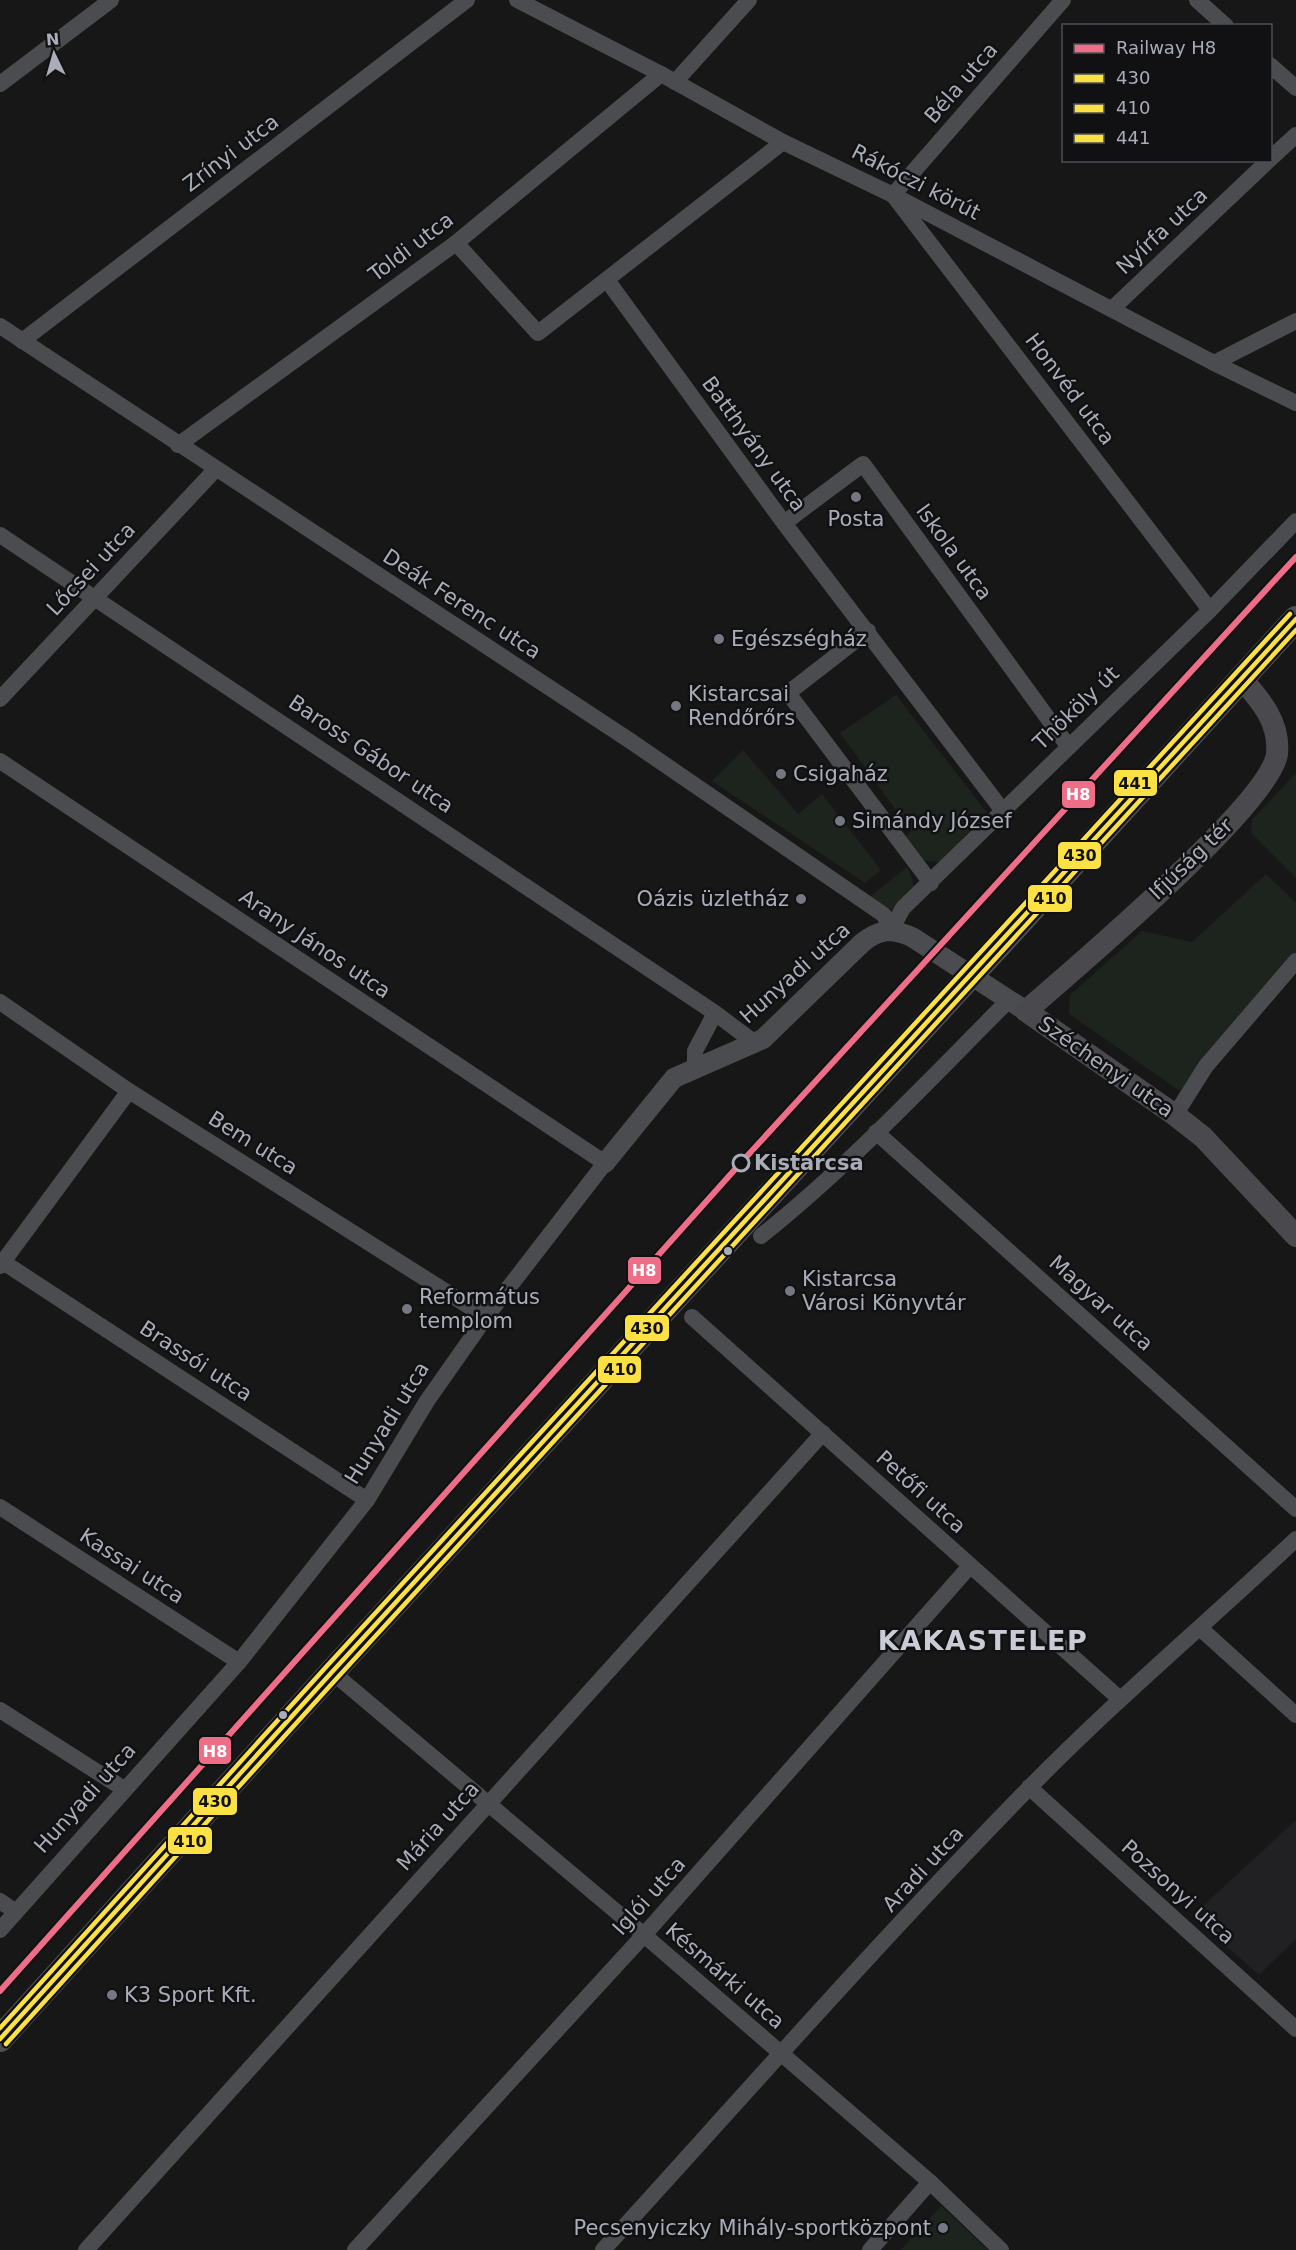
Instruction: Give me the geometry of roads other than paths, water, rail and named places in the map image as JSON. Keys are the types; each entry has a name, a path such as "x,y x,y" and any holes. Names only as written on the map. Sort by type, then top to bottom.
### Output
{"main road":[{"path":"0,2039 332,1672 1296,619"},
{"name":"Ifjúság tér","path":"1018,1006 1228,827 1262,786 1275,761 1276,733 1273,719 1263,702 1241,678"},
{"name":"Széchenyi utca","path":"1018,1006 1175,1114 1232,1166 1296,1236"}],"street":[{"path":"0,84 111,0"},
{"name":"Zrínyi utca","path":"22,341 467,0"},
{"name":"Rákóczi körút","path":"517,0 668,78 783,142 893,195 1214,363 1296,403"},
{"name":"Toldi utca","path":"178,445 456,243 668,78 749,0"},
{"name":"Béla utca","path":"893,195 1063,0"},
{"path":"1197,0 1224,24"},
{"path":"1272,67 1296,88"},
{"name":"Nyírfa utca","path":"1272,158 1296,135"},
{"path":"456,243 538,333 783,142"},
{"name":"Nyírfa utca","path":"1112,309 1268,162"},
{"name":"Honvéd utca","path":"893,195 1210,610"},
{"name":"Batthyány utca","path":"607,280 784,523 1003,811"},
{"path":"1214,363 1296,321"},
{"name":"Deák Ferenc utca","path":"0,326 215,470 648,753 884,915 891,930"},
{"name":"Iskola utca","path":"784,523 863,464 1068,746"},
{"name":"Lőcsei utca","path":"0,699 215,470"},
{"name":"Thököly út","path":"891,930 903,908 1210,610 1296,521"},
{"name":"Baross Gábor utca","path":"0,535 96,596 755,1043"},
{"path":"868,631 788,693 931,882"},
{"name":"Arany János utca","path":"0,761 605,1163"},
{"name":"Széchenyi utca","path":"891,930 912,937 1018,1006"},
{"name":"Hunyadi utca","path":"0,1930 239,1662 367,1500 427,1401 486,1317 674,1078 755,1043 862,943 877,933 891,930"},
{"path":"1175,1114 1206,1066 1296,961"},
{"name":"Bem utca","path":"0,1002 129,1091 486,1317"},
{"path":"761,1236 788,1215 876,1132 1018,1006"},
{"path":"695,1067 695,1051 715,1014"},
{"path":"1,1262 129,1091"},
{"name":"Magyar utca","path":"876,1132 1296,1509"},
{"name":"Brassói utca","path":"1,1262 367,1500"},
{"name":"Petőfi utca","path":"693,1317 1120,1699"},
{"name":"Mária utca","path":"86,2250 824,1433"},
{"name":"Kassai utca","path":"0,1508 239,1662"},
{"name":"Aradi utca","path":"603,2250 1029,1787 1120,1699 1201,1629 1296,1539"},
{"name":"Iglói utca","path":"355,2250 644,1935 970,1566"},
{"path":"1201,1629 1296,1715"},
{"name":"Késmárki utca","path":"332,1672 644,1935 780,2055 930,2182 1001,2250"},
{"path":"0,1710 124,1789"},
{"name":"Pozsonyi utca","path":"1029,1787 1296,2030"},
{"path":"0,1901 16,1912"},
{"path":"870,2250 930,2182"}],"rail line":[{"name":"H8","path":"0,1991 738,1166 1296,557"}],"place":[{"name":"Posta","path":"856,497"},
{"name":"Egészségház","path":"719,639"},
{"name":"Kistarcsai Rendőrőrs","path":"676,706"},
{"name":"Csigaház","path":"781,774"},
{"name":"Simándy József","path":"840,821"},
{"name":"Oázis üzletház","path":"801,899"},
{"name":"Kistarcsa","path":"741,1163"},
{"name":"Kistarcsa Városi Könyvtár","path":"790,1291"},
{"name":"Református templom","path":"407,1309"},
{"name":"K3 Sport Kft.","path":"112,1995"},
{"name":"Pecsenyiczky Mihály-sportközpont","path":"943,2228"}],"district":[{"name":"KAKASTELEP","path":"983,1641"}]}
